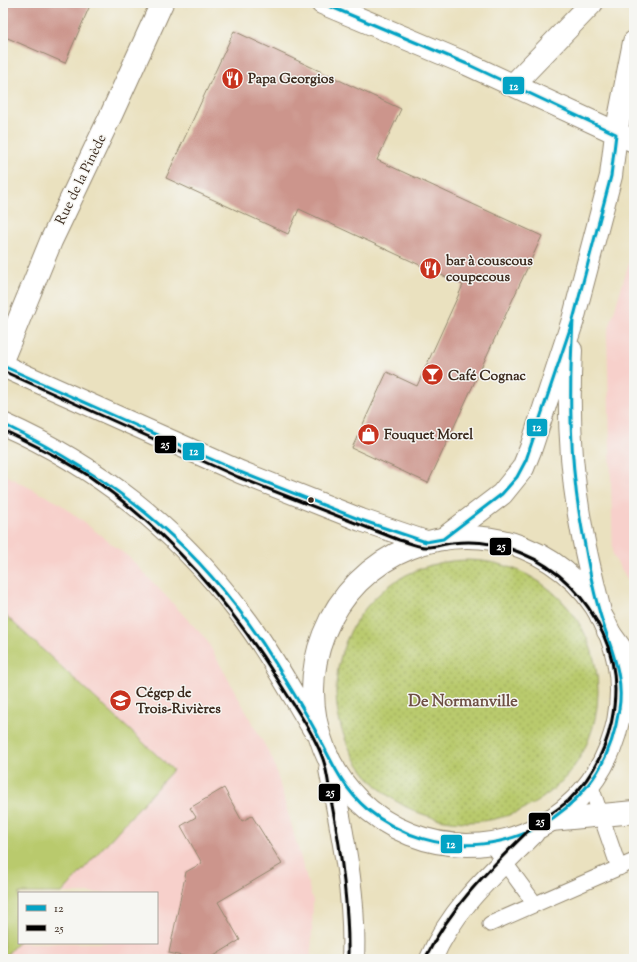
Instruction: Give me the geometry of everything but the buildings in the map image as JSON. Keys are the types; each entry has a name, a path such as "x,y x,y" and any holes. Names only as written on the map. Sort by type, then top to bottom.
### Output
{"main road":[{"name":"Rue de la Pinède","path":"3,358 51,241 162,3"},
{"path":"322,3 514,85 625,138"},
{"path":"514,85 592,3"},
{"path":"435,541 502,494 523,468 531,448 573,320 611,176 625,138 634,42"},
{"path":"431,959 448,928 471,896 544,824 575,801 590,784 609,751 618,721 620,706 620,676 613,645 604,623 581,527 572,458 570,380 573,320"},
{"path":"3,366 240,472 367,522 435,541"},
{"path":"3,424 50,447 106,482 137,505 186,549 243,616 274,662 325,750 336,773 355,798 378,818 391,826 419,838 434,842 464,846 490,844 510,840 544,824 600,815 634,812"},
{"path":"353,959 352,889 325,750 316,726 313,693 316,659 326,627 344,598 367,573 395,555 435,541 471,537 510,543 541,556 556,566 581,588 634,666"}],"lane":[{"path":"590,784 619,868"},
{"path":"490,844 535,904"},
{"path":"490,924 634,861"}],"shaded area":[{"path":"634,246 634,590 613,556 607,335"},
{"name":"Cégep de Trois-Rivières","path":"3,474 59,503 130,558 206,639 273,760 313,901 311,959 3,959"}],"green space":[{"path":"467,560 492,563 517,570 540,582 568,608 576,618 588,641 595,666 598,691 595,716 588,741 576,764 550,792 540,800 517,812 492,819 467,822 442,819 417,812 394,800 366,774 358,764 346,741 339,716 336,691 339,666 346,641 358,618 384,590 394,582 417,570 442,563"},
{"path":"3,613 173,770 63,892 18,892 18,942 3,959"}],"transit line":[{"name":"12","path":"3,366 240,472 361,520 426,542 443,539 502,494 517,477 526,460 573,320 611,176 616,134 467,64 322,3"},
{"name":"12","path":"3,424 46,446 86,470 158,523 190,554 221,587 249,624 301,705 331,762 350,792 367,809 394,827 423,839 453,844 483,844 512,838 540,826 566,808 588,785 604,759 612,739 619,709 620,683 618,671 589,570 578,503 572,451 571,425 573,320"},
{"name":"25","path":"3,371 238,477 399,540 424,547 461,542 478,542 505,547 521,553 548,567 570,586 589,608 603,634 610,655 614,677 615,700 612,722 605,744 596,764 584,783 569,800 531,828 471,890 446,922 426,957"},
{"name":"25","path":"3,430 79,469 144,519 194,568 217,595 259,650 308,728 325,764 339,843 344,882 348,959"}],"place":[{"name":"Papa Georgios","path":"233,78"},
{"name":"bar à couscous coupecous","path":"430,268"},
{"name":"Café Cognac","path":"433,375"},
{"name":"Fouquet Morel","path":"369,434"},
{"name":"Cégep de Trois-Rivières","path":"121,700"}],"district":[{"name":"De Normanville","path":"463,700"}]}
